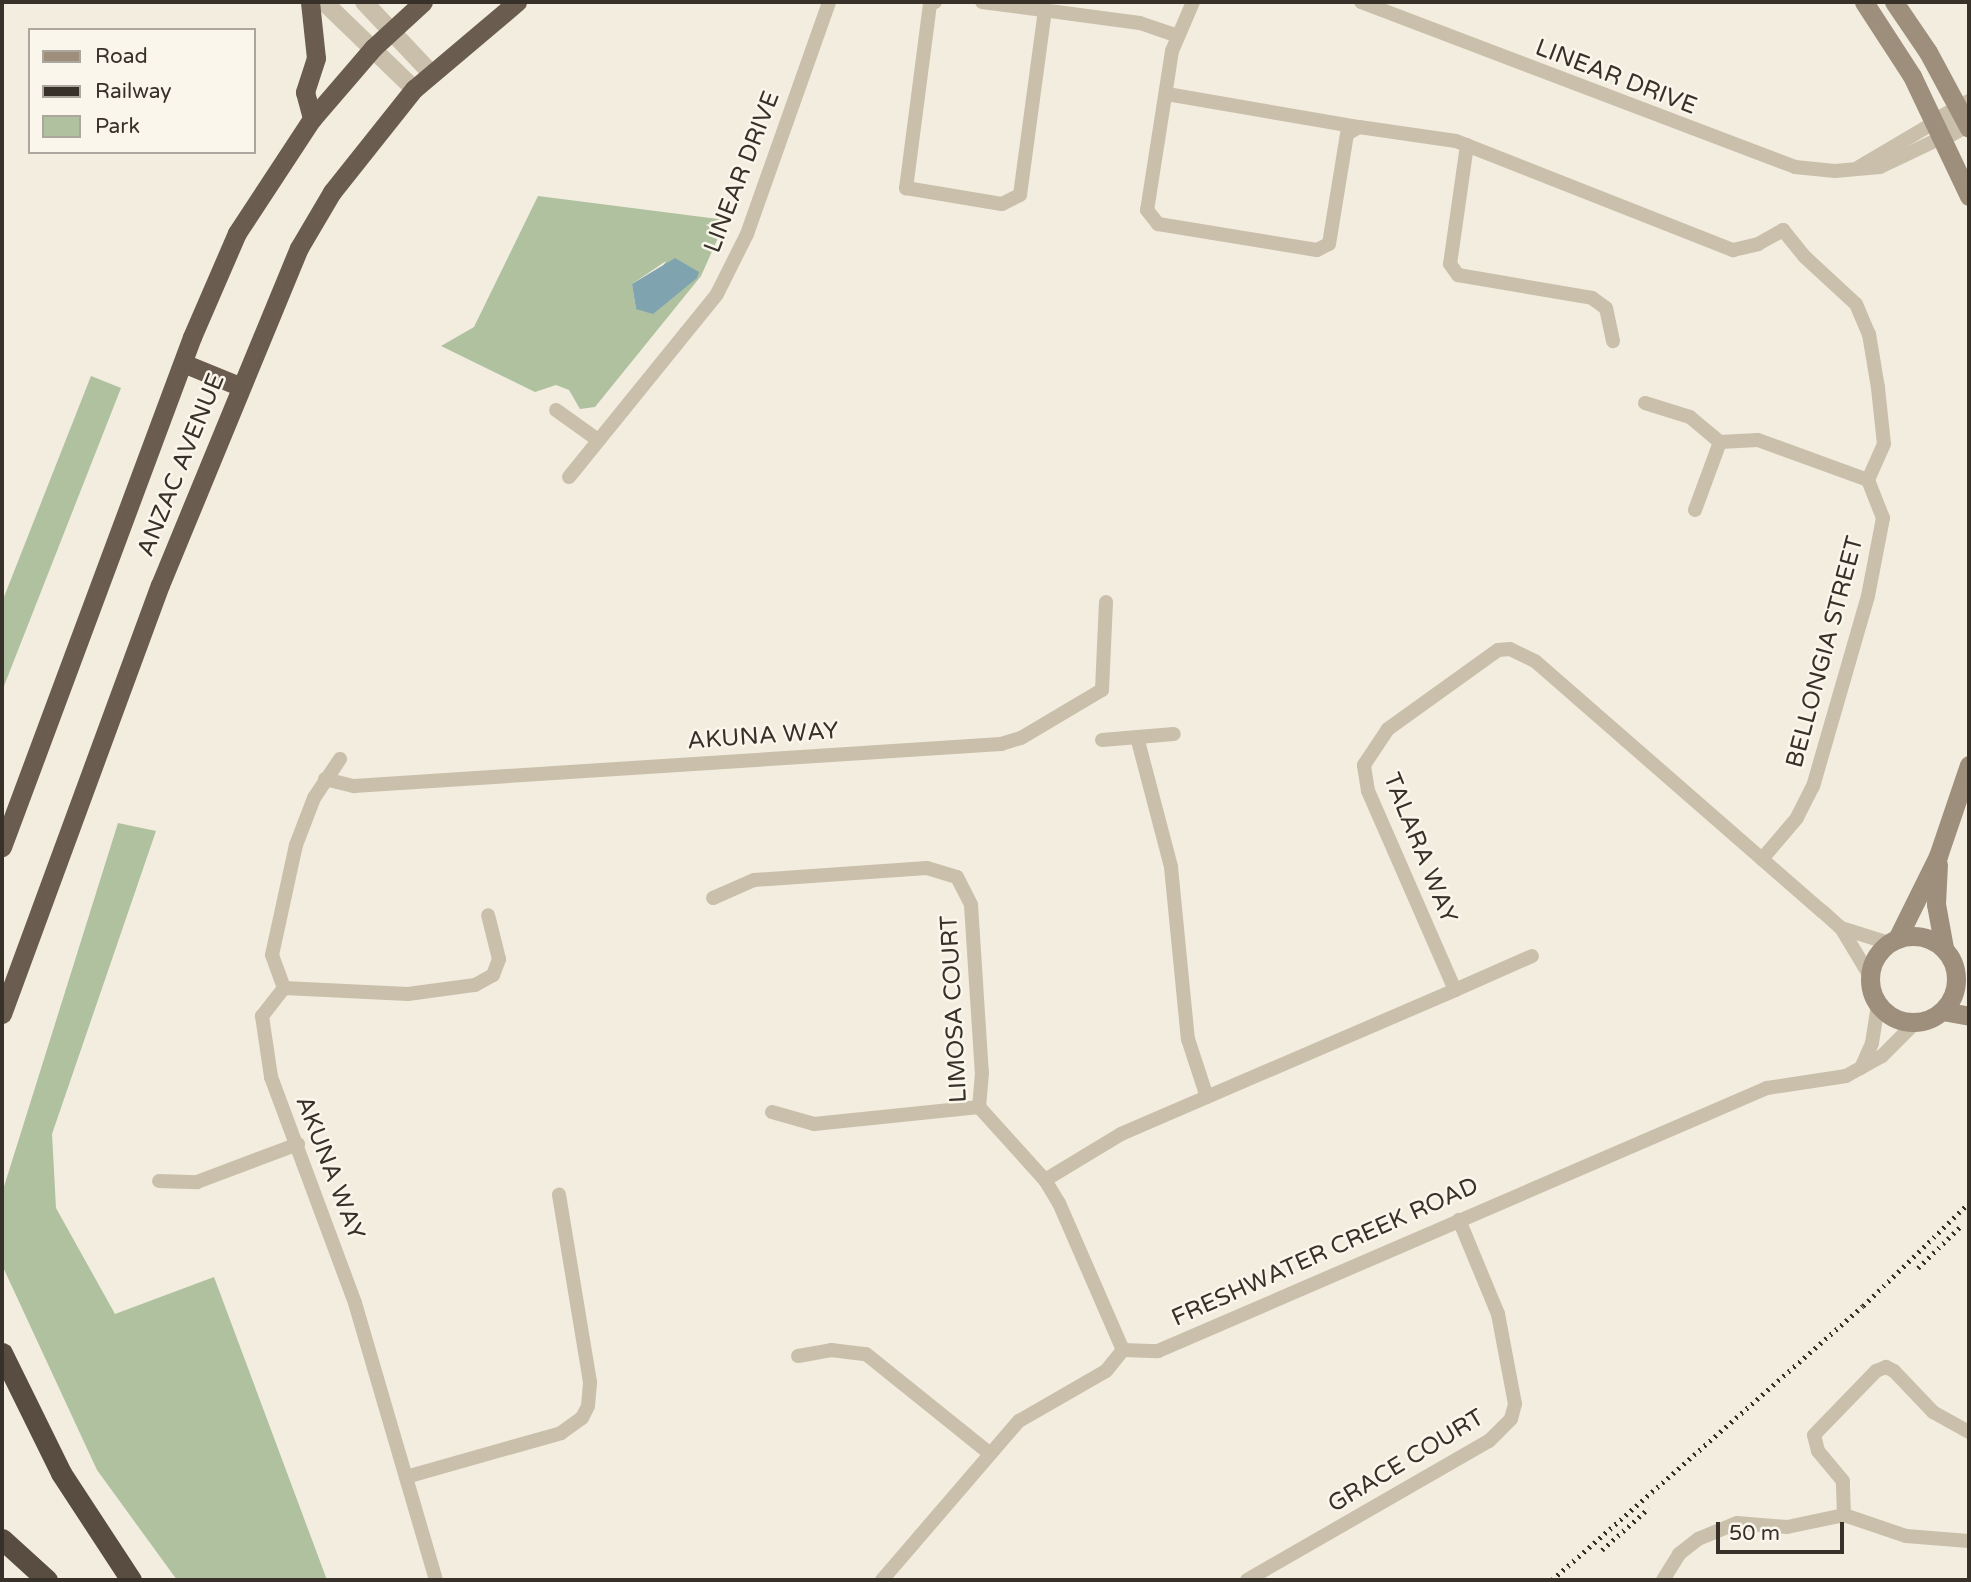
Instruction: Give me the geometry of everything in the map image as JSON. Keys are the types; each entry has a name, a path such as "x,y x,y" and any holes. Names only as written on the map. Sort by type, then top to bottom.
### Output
{"highway":[{"path":"310,2 316,58 305,92 312,118"},
{"name":"ANZAC AVENUE","path":"2,847 183,363 237,233 312,118 373,48 423,2"},
{"name":"ANZAC AVENUE","path":"2,1014 239,386 284,278 331,192 414,89 517,2"},
{"path":"183,363 239,386"},
{"path":"2,1353 56,1464 131,1580"},
{"path":"2,1539 47,1580"}],"main road":[{"path":"1864,2 1893,43 1939,129 1969,196"},
{"path":"1894,2 1967,117"},
{"path":"1893,941 1938,856 1969,765"},
{"path":"1938,856 1936,892 1944,948 1963,977 1942,1011 1916,1022 1901,1021 1878,1004 1870,976 1879,951 1893,941 1922,936 1944,948"},
{"path":"1942,1011 1969,1016"}],"street":[{"path":"324,2 414,89"},
{"path":"364,2 431,73"},
{"name":"LINEAR DRIVE","path":"569,477 717,294 747,234 829,2"},
{"path":"935,2 930,4 906,188 1002,204 1020,195 1045,10"},
{"path":"982,2 1140,23 1177,36"},
{"path":"1193,2 1177,36 1147,210 1158,224 1317,250 1329,244 1347,134 1359,127"},
{"name":"LINEAR DRIVE","path":"1362,2 1782,164 1822,171 1859,167 1939,129"},
{"path":"1167,94 1467,145 1733,250 1783,230 1811,262 1844,289 1865,322 1884,444 1868,480 1759,440 1720,442 1690,417 1645,403"},
{"path":"1939,129 1967,117"},
{"path":"1467,145 1450,264 1458,275 1592,298 1606,308 1613,341"},
{"path":"556,410 598,440"},
{"path":"1695,510 1720,442"},
{"name":"BELLONGIA STREET","path":"1762,859 1797,818 1813,786 1860,628 1883,517 1868,480"},
{"name":"AKUNA WAY","path":"325,779 354,786 1001,744 1021,738 1102,690 1106,602"},
{"name":"TALARA WAY","path":"1455,990 1368,791 1364,765 1388,729 1498,650 1510,649 1535,661 1841,928 1870,976"},
{"path":"1102,740 1174,734"},
{"path":"1137,737 1171,867 1188,1039 1207,1097"},
{"path":"340,759 325,779 296,845 272,954 284,988 408,994 475,985 493,975 499,959 488,915"},
{"name":"LIMOSA COURT","path":"713,898 754,880 928,868 957,877 971,905 982,1073 979,1107 1045,1180 1123,1350"},
{"name":"TALARA WAY","path":"1841,928 1893,941"},
{"path":"1045,1180 1121,1134 1532,956"},
{"name":"AKUNA WAY","path":"284,988 264,1009 261,1028 271,1077 355,1303 436,1580"},
{"path":"1861,1068 1872,1043 1878,1004"},
{"name":"FRESHWATER CREEK ROAD","path":"1123,1350 1158,1351 1768,1088 1838,1079 1882,1056 1916,1022"},
{"path":"772,1112 814,1124 979,1107"},
{"path":"159,1181 197,1182 298,1144"},
{"path":"406,1477 561,1433 582,1418 588,1406 590,1382 559,1195"},
{"name":"GRACE COURT","path":"1247,1580 1489,1441 1511,1419 1515,1404 1498,1314 1459,1220"},
{"path":"798,1356 831,1350 866,1354 989,1453"},
{"path":"882,1580 989,1453 1030,1411 1106,1371 1123,1350"},
{"path":"1844,1514 1843,1481 1818,1451 1814,1435 1876,1371 1886,1367 1894,1371 1933,1412 1969,1432"},
{"path":"1663,1580 1679,1555 1719,1527 1754,1522 1787,1527 1844,1514 1906,1536 1969,1541"}],"green space":[{"path":"538,196 726,220 701,276 595,407 580,409 569,390 556,385 535,392 441,346 474,327","holes":["666,261 636,309 632,284"]},
{"path":"91,376 121,388 2,691 2,602"},
{"path":"118,823 156,831 52,1134 56,1208 115,1314 214,1277 327,1580 177,1580 97,1470 2,1265 2,1193"}],"water":[{"path":"675,258 699,272 697,278 653,314 636,309 632,284"}],"railway":[{"path":"1552,1580 1863,1306 1969,1203"},
{"path":"1918,1268 1960,1227"},
{"path":"1602,1550 1649,1508"}]}
